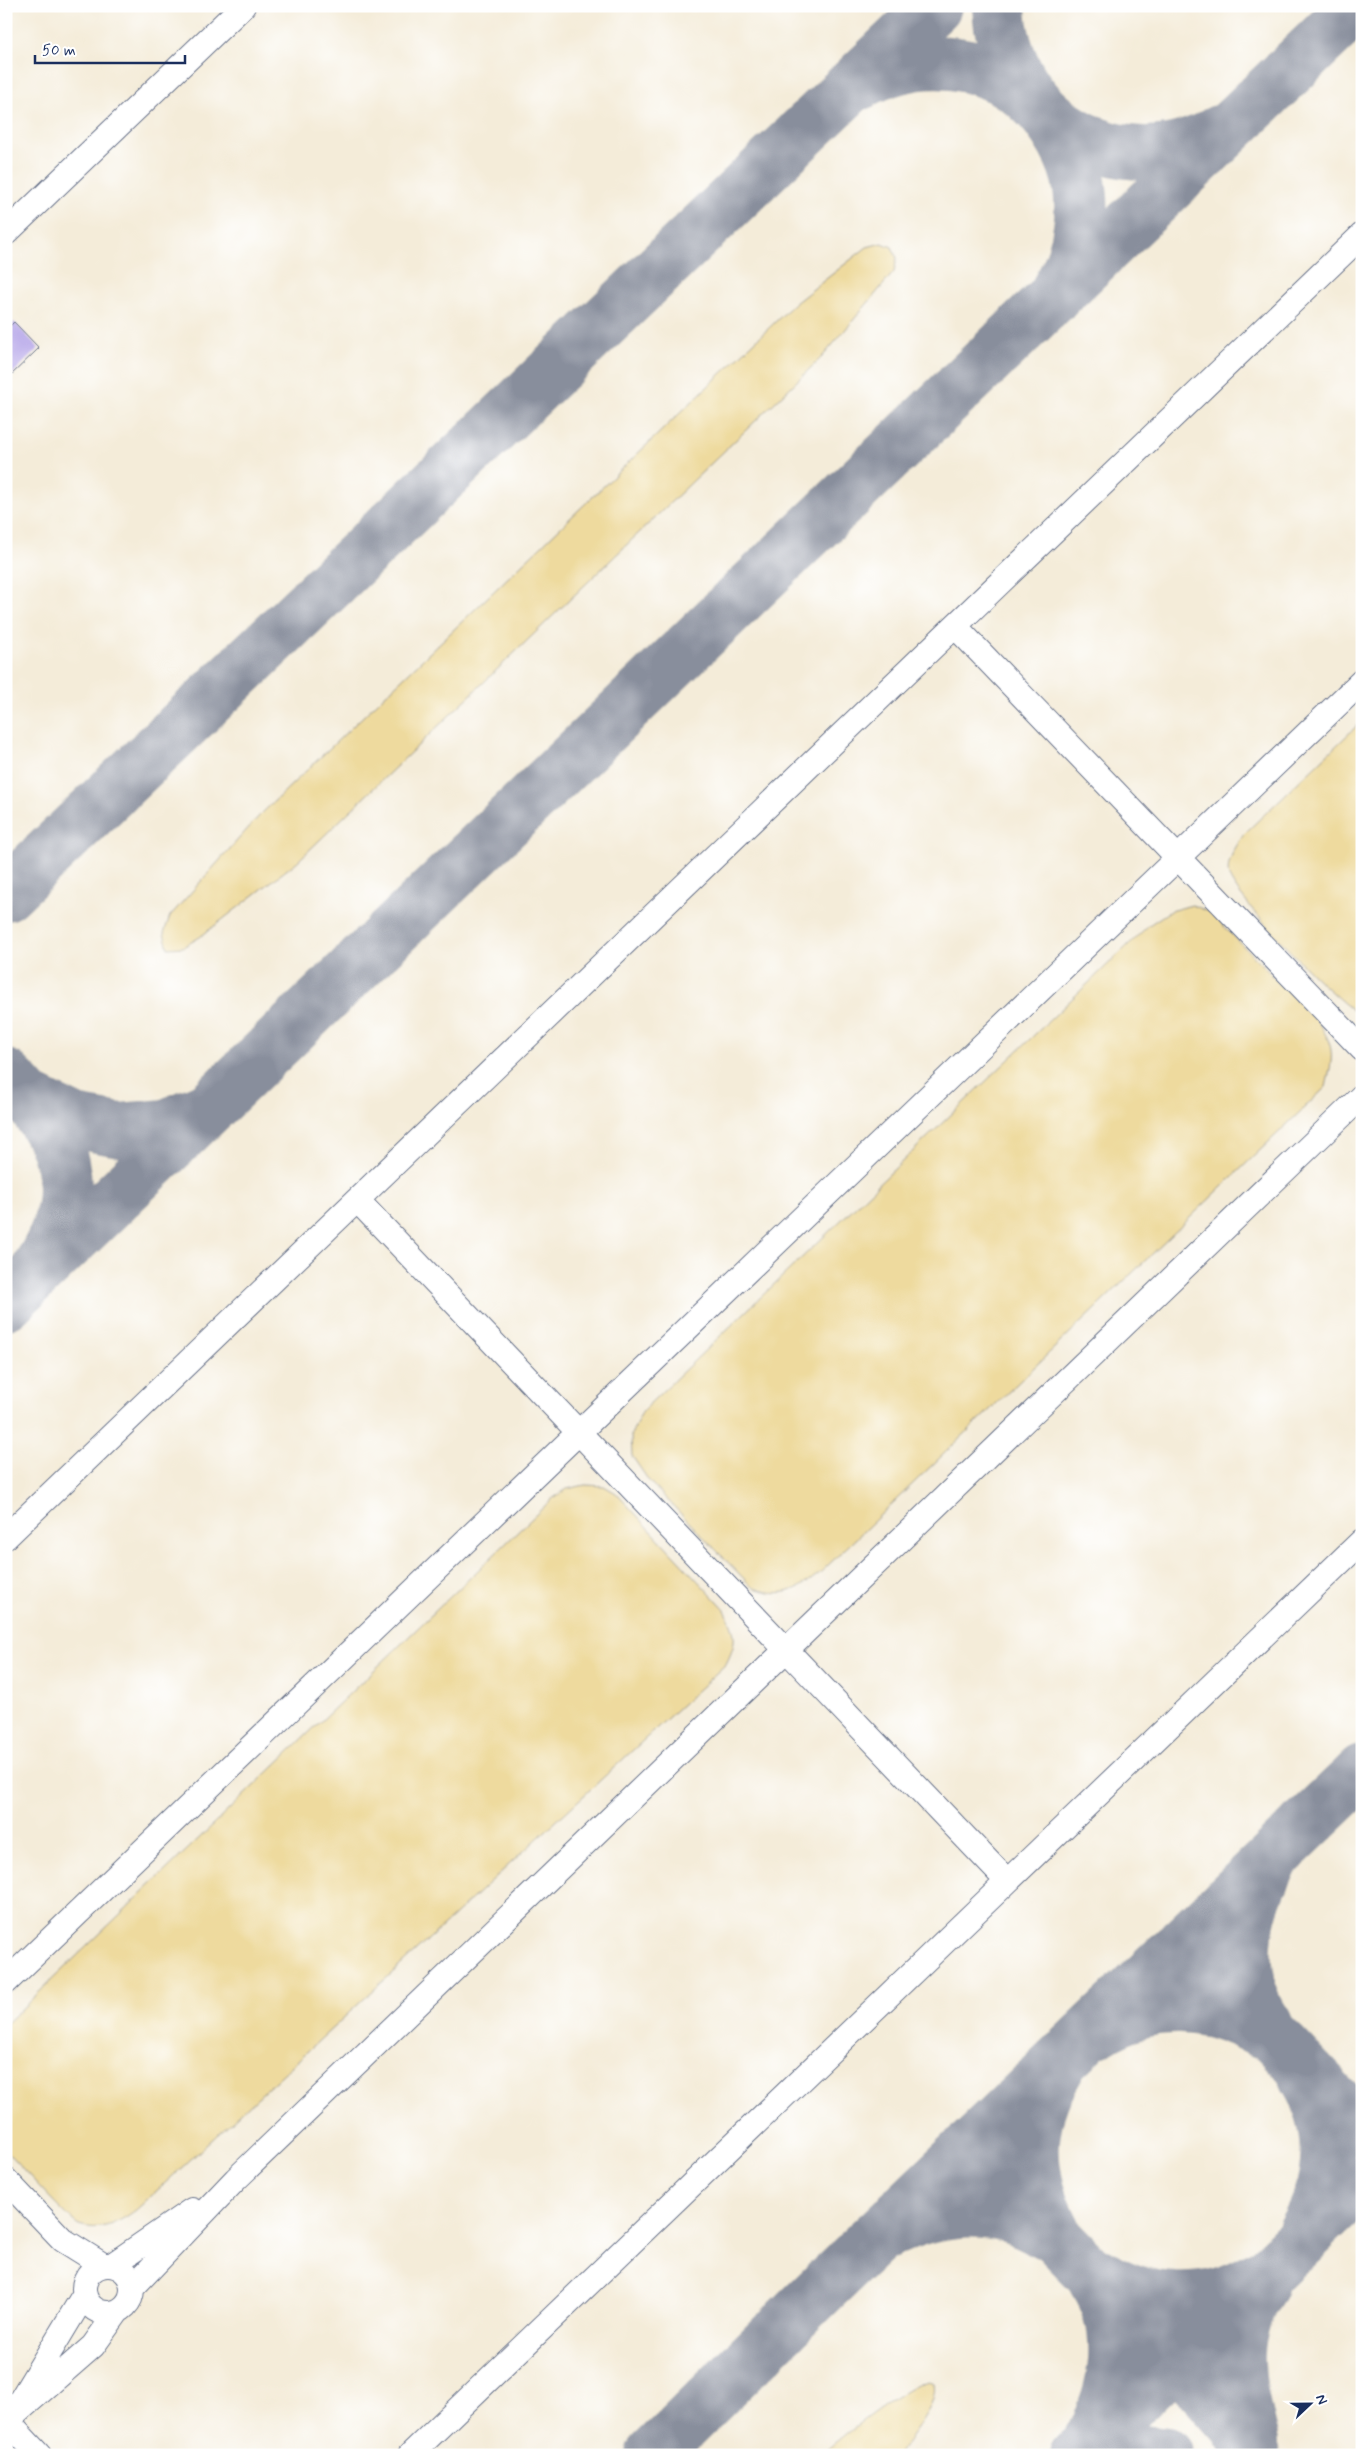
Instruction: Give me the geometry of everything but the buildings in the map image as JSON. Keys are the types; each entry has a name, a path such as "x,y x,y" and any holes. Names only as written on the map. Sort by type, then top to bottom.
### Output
{"lane":[{"path":"6,233 243,6"},
{"path":"6,1537 1362,235"},
{"path":"955,626 1362,1049"},
{"path":"6,1982 1362,681"},
{"path":"132,2288 236,2179 1362,1096"},
{"path":"357,1200 1007,1881"},
{"path":"410,2455 1362,1541"},
{"path":"7,2422 84,2290 90,2272 108,2265 236,2179"},
{"path":"6,2180 63,2240 126,2273 132,2288 131,2297 126,2306 118,2311 92,2346 7,2422"},
{"path":"63,2240 94,2309 101,2313 118,2311"},
{"path":"7,2422 40,2455"}],"sand":[{"path":"882,243 892,247 897,258 894,272 823,356 298,861 200,937 183,947 168,948 164,933 170,916 260,815 794,304 867,247"},
{"path":"1362,721 1362,1015 1351,1009 1334,995 1291,952 1236,888 1228,871 1232,854 1244,834"},
{"path":"1192,905 1210,912 1317,1021 1327,1038 1331,1052 1326,1087 821,1572 805,1584 781,1593 762,1591 752,1587 649,1481 632,1456 631,1435 643,1410 1149,925 1170,911"},
{"path":"585,1485 604,1486 616,1493 725,1610 734,1637 734,1643 726,1664 136,2210 123,2219 102,2227 79,2225 55,2203 6,2151 6,2024 552,1499 567,1489"},
{"path":"928,2381 934,2383 934,2391 928,2411 897,2455 821,2455 857,2425 889,2402 917,2385"},
{"path":"12,2443 24,2455 6,2455 6,2448"}],"taxiway":[{"path":"6,894 935,6"},
{"path":"999,6 1006,46 1021,81 1045,111 1074,133 1107,148 1144,153 1182,148 1219,132"},
{"path":"6,1303 1357,6"},
{"path":"860,83 887,71 915,64 942,63 969,66 994,75 1018,88 1039,107 1057,131 1070,154 1080,189 1081,214 1077,244 1072,260 1058,289"},
{"path":"6,1076 43,1119 55,1141 62,1164 65,1188 62,1213 54,1239 40,1265"},
{"path":"30,1100 75,1122 120,1130 166,1126 203,1110"},
{"path":"653,2455 827,2284 1362,1772"},
{"path":"1265,2023 1248,1985 1245,1965 1245,1944 1252,1904 1269,1866"},
{"path":"1183,1942 1362,2129"},
{"path":"1099,2029 1139,2012 1180,2007 1201,2009 1221,2014 1242,2021 1261,2031"},
{"path":"1054,2230 1038,2189 1033,2150 1034,2130 1039,2110 1046,2089 1057,2069"},
{"path":"1304,2231 1321,2193 1326,2174 1328,2154 1323,2115 1306,2077"},
{"path":"968,2148 1177,2360 1235,2425 1253,2455"},
{"path":"1077,2455 1362,2182"},
{"path":"888,2232 907,2223 927,2217 947,2212 967,2211 1007,2215 1027,2222 1045,2232"},
{"path":"1100,2275 1118,2285 1137,2292 1177,2299 1217,2295 1255,2279"},
{"path":"1090,2438 1100,2420 1107,2401 1115,2360 1115,2339 1112,2319 1105,2299 1095,2281"},
{"path":"1252,2443 1239,2381 1239,2342 1250,2304 1262,2284"},
{"path":"1111,2455 1135,2451 1167,2455"}]}
